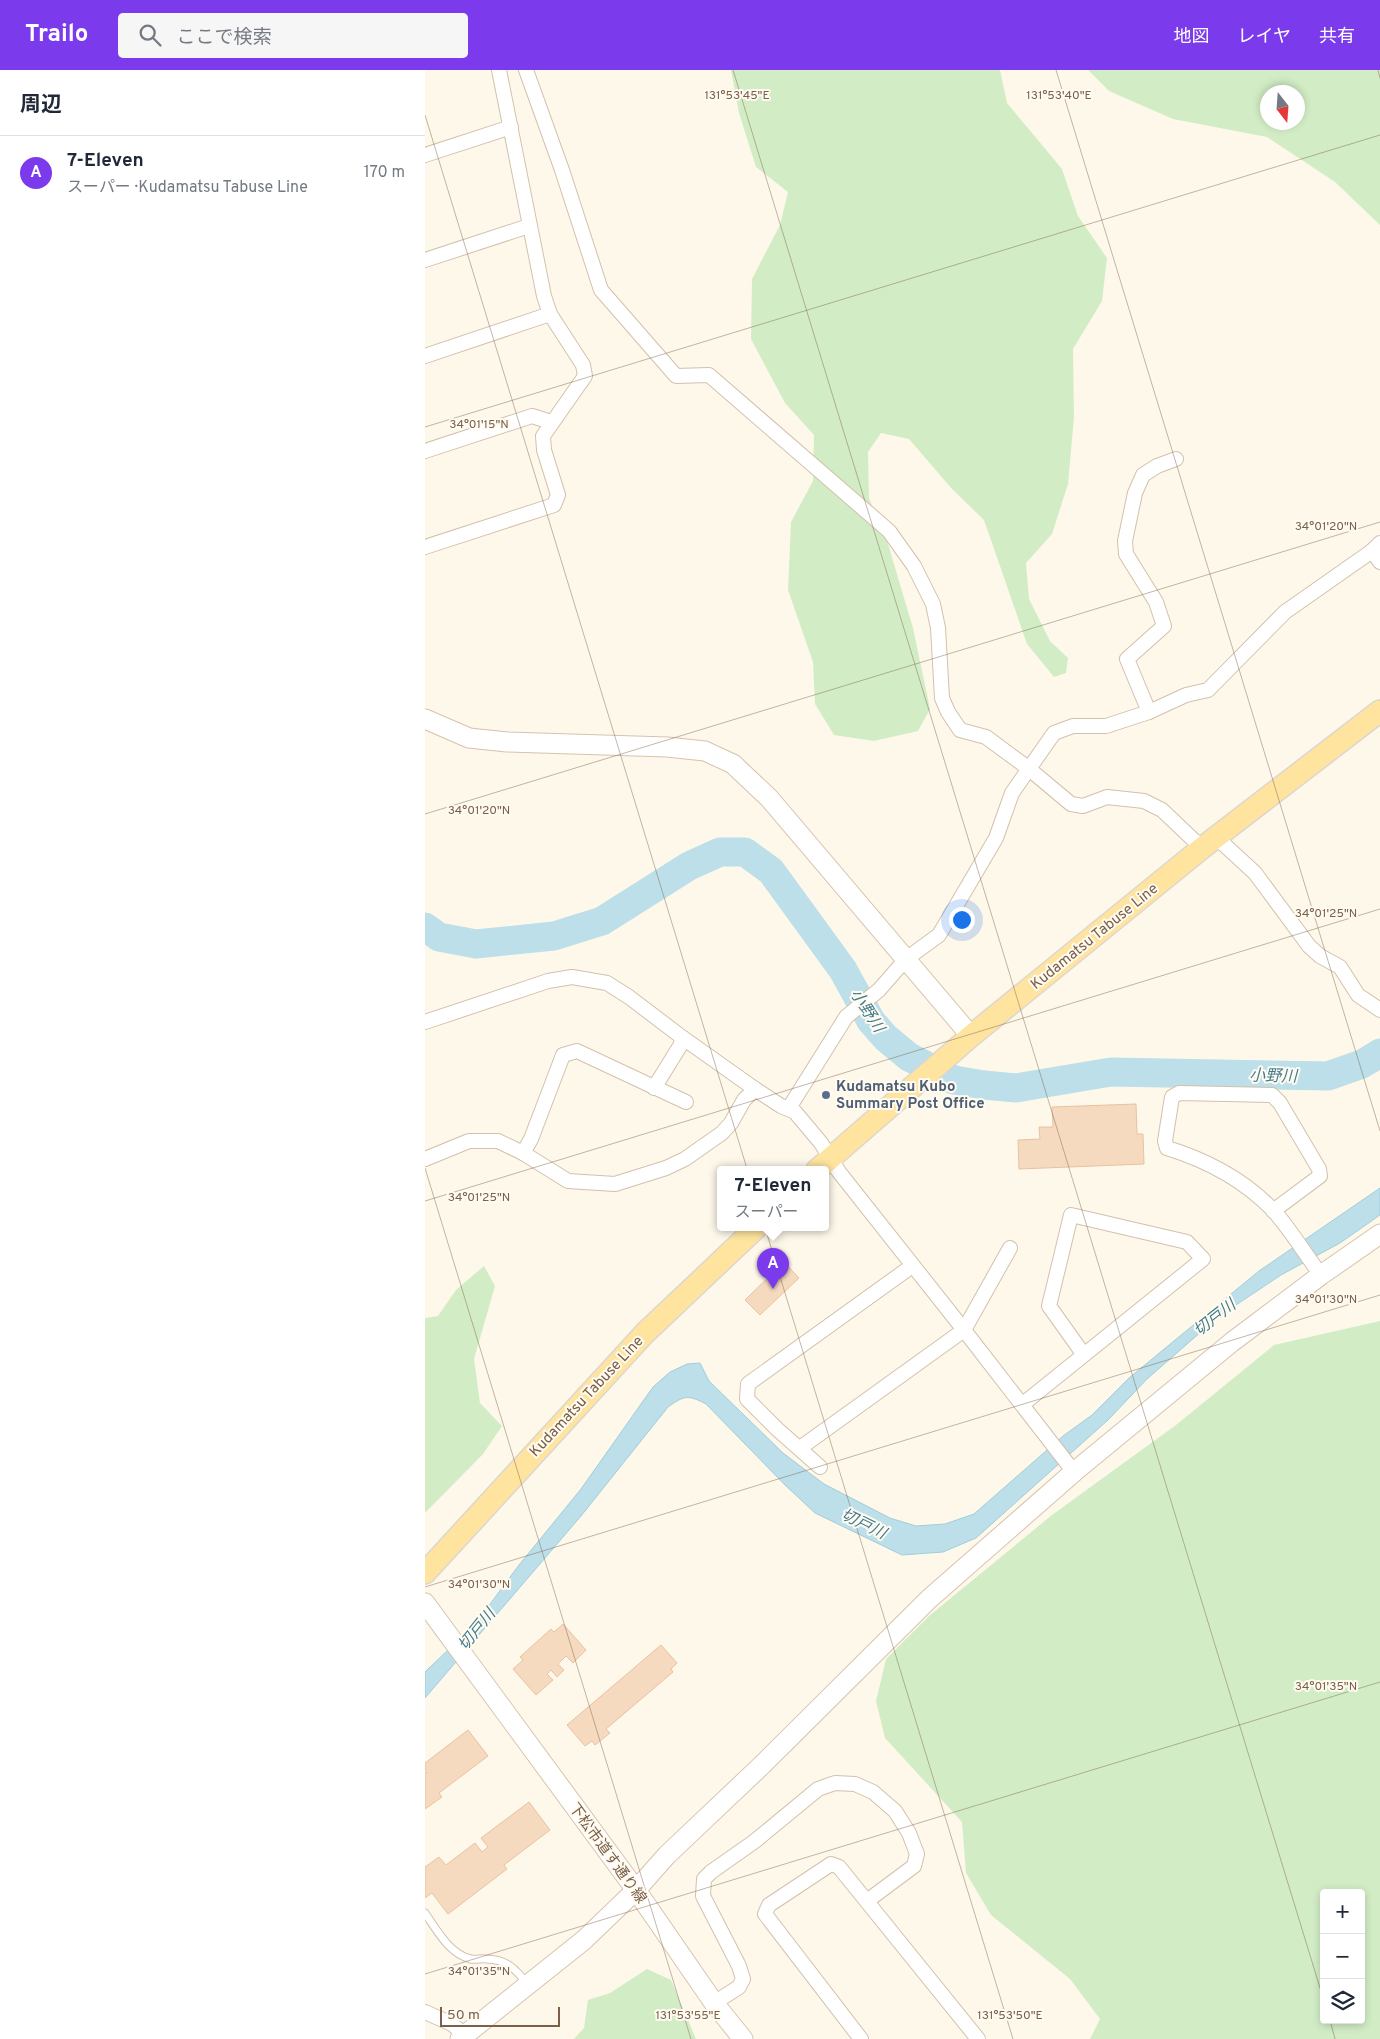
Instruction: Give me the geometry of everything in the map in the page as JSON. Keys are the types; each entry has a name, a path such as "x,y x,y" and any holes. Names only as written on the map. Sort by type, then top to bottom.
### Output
{"main road":[{"name":"Kudamatsu Tabuse Line","path":"823,1164 971,1036 1209,843 1380,711"},
{"name":"Kudamatsu Tabuse Line","path":"425,1573 645,1333 753,1231"}],"street":[{"path":"425,547 553,505 558,495 544,450 543,436 585,376 583,365 550,314 544,296 499,70"},
{"path":"526,70 562,170 601,290 675,376 709,375 889,531 914,566 933,604 938,628 942,698 948,712 960,730 986,737 1028,768 1065,801 1071,804 1083,806 1107,797 1144,801 1162,810 1255,873 1309,946 1320,956 1340,967 1358,995 1380,1010"},
{"path":"425,155 511,127"},
{"path":"425,260 529,226"},
{"path":"425,356 550,314"},
{"path":"425,451 532,416 551,422"},
{"path":"1149,712 1127,659 1164,626 1156,602 1126,554 1125,541 1135,493 1143,475 1157,466 1176,459"},
{"path":"789,1108 846,1017 879,990 906,959 939,934 996,838 1012,793 1054,733 1073,726 1105,726 1149,712 1186,696 1208,690 1285,612 1377,552"},
{"path":"425,719 469,738 507,742 667,747 705,751 733,764 769,798 971,1036"},
{"path":"425,1022 548,981 572,977 607,983 781,1106 795,1112 821,1143 823,1164"},
{"path":"654,1088 683,1038"},
{"path":"523,1153 531,1138 563,1055 577,1051 686,1102"},
{"path":"425,1159 469,1141 498,1141 523,1153 568,1181 615,1184 666,1168 723,1133 731,1123 743,1100 755,1088"},
{"path":"1273,1211 1320,1176 1319,1169 1280,1103 1272,1095 1179,1093 1172,1097 1165,1141 1167,1148 1193,1156 1245,1185 1273,1211 1316,1269"},
{"path":"829,1167 839,1172 965,1330 1071,1468"},
{"path":"1023,1404 1203,1259 1187,1242 1071,1215 1049,1306 1084,1354"},
{"path":"425,2012 452,2024 462,2037 529,1986 584,1940 636,1890 667,1856 929,1600 1071,1468 1232,1342 1316,1269 1380,1234"},
{"path":"800,1448 965,1330 1010,1248"},
{"path":"820,1467 777,1429 747,1399 748,1384 913,1266"},
{"name":"下松市道す通り線","path":"425,1603 636,1890 714,2003 743,2039"},
{"path":"714,2003 739,1986 743,1979 739,1966 703,1896 704,1879 755,1841 818,1789 835,1783 855,1784 873,1792 895,1811 909,1833 917,1854 914,1866 867,1901"},
{"path":"861,2039 765,1914 769,1905 831,1864 839,1867 978,2039"}],"lane":[{"path":"425,1913 447,1944 458,1952 471,1959 503,1961 514,1967 529,1986"}],"green space":[{"path":"731,70 1000,70 1007,103 1062,169 1078,216 1107,258 1102,301 1073,349 1074,417 1068,484 1052,534 1026,563 1029,599 1050,641 1068,658 1066,673 1054,677 1027,644 984,520 952,489 909,439 881,433 868,452 869,498 888,544 913,628 930,709 918,731 874,741 834,735 815,704 813,662 788,590 791,522 813,481 814,435 785,403 751,339 752,279 780,225 788,192 756,167 739,113"},
{"path":"1088,70 1380,70 1380,225 1335,182 1267,137 1173,119 1109,91"},
{"path":"484,1266 495,1286 474,1359 480,1403 502,1426 483,1454 425,1513 425,1318 438,1316 456,1290"},
{"path":"1380,1321 1380,2039 1090,2039 1100,2019 1070,1979 991,1915 966,1873 962,1822 885,1738 876,1701 886,1659 929,1616 1052,1515 1176,1425 1274,1345"},
{"path":"647,1969 671,1980 696,2039 574,2039 584,2028 588,2000 610,1993"}],"water":[{"name":"切戸川","path":"1380,1188 1380,1215 1340,1243 1281,1275 1218,1317 1147,1379 1108,1420 976,1538 943,1552 902,1555 815,1513 706,1404 690,1398 678,1400 668,1407 581,1516 425,1698 425,1672 476,1623 519,1565 581,1489 653,1387 670,1372 687,1364 700,1363 709,1381 783,1453 824,1484 890,1518 916,1526 945,1524 974,1514 1063,1436 1092,1415 1129,1378 1259,1271"}],"building":[{"path":"1136,1104 1137,1134 1143,1134 1144,1164 1019,1169 1018,1140 1040,1139 1039,1127 1053,1127 1052,1107"},
{"path":"784,1262 799,1278 760,1315 745,1300"},
{"path":"563,1624 586,1650 573,1663 566,1656 558,1664 564,1670 557,1677 551,1670 547,1674 553,1680 536,1695 513,1669 523,1660 520,1657 551,1629 554,1632"},
{"path":"661,1645 677,1663 671,1669 673,1672 606,1729 610,1733 595,1745 592,1741 585,1746 567,1725"},
{"path":"468,1730 488,1756 439,1793 442,1797 425,1809 425,1773 427,1772 425,1763"},
{"path":"529,1802 550,1830 504,1865 507,1869 448,1914 432,1893 425,1898 425,1867 439,1857 446,1865 475,1843 482,1852 488,1847 481,1838"}],"waterway":[{"name":"小野川","path":"425,927 439,937 476,944 554,936 602,921 689,866 720,852 745,852 771,871 843,970 871,1021 886,1038 909,1057 954,1080 1016,1088 1111,1072 1328,1076 1362,1064 1380,1053"}],"place":[{"name":"Kudamatsu Kubo Summary Post Office","path":"826,1095"},
{"name":"7-Eleven","path":"773,1289"}]}
